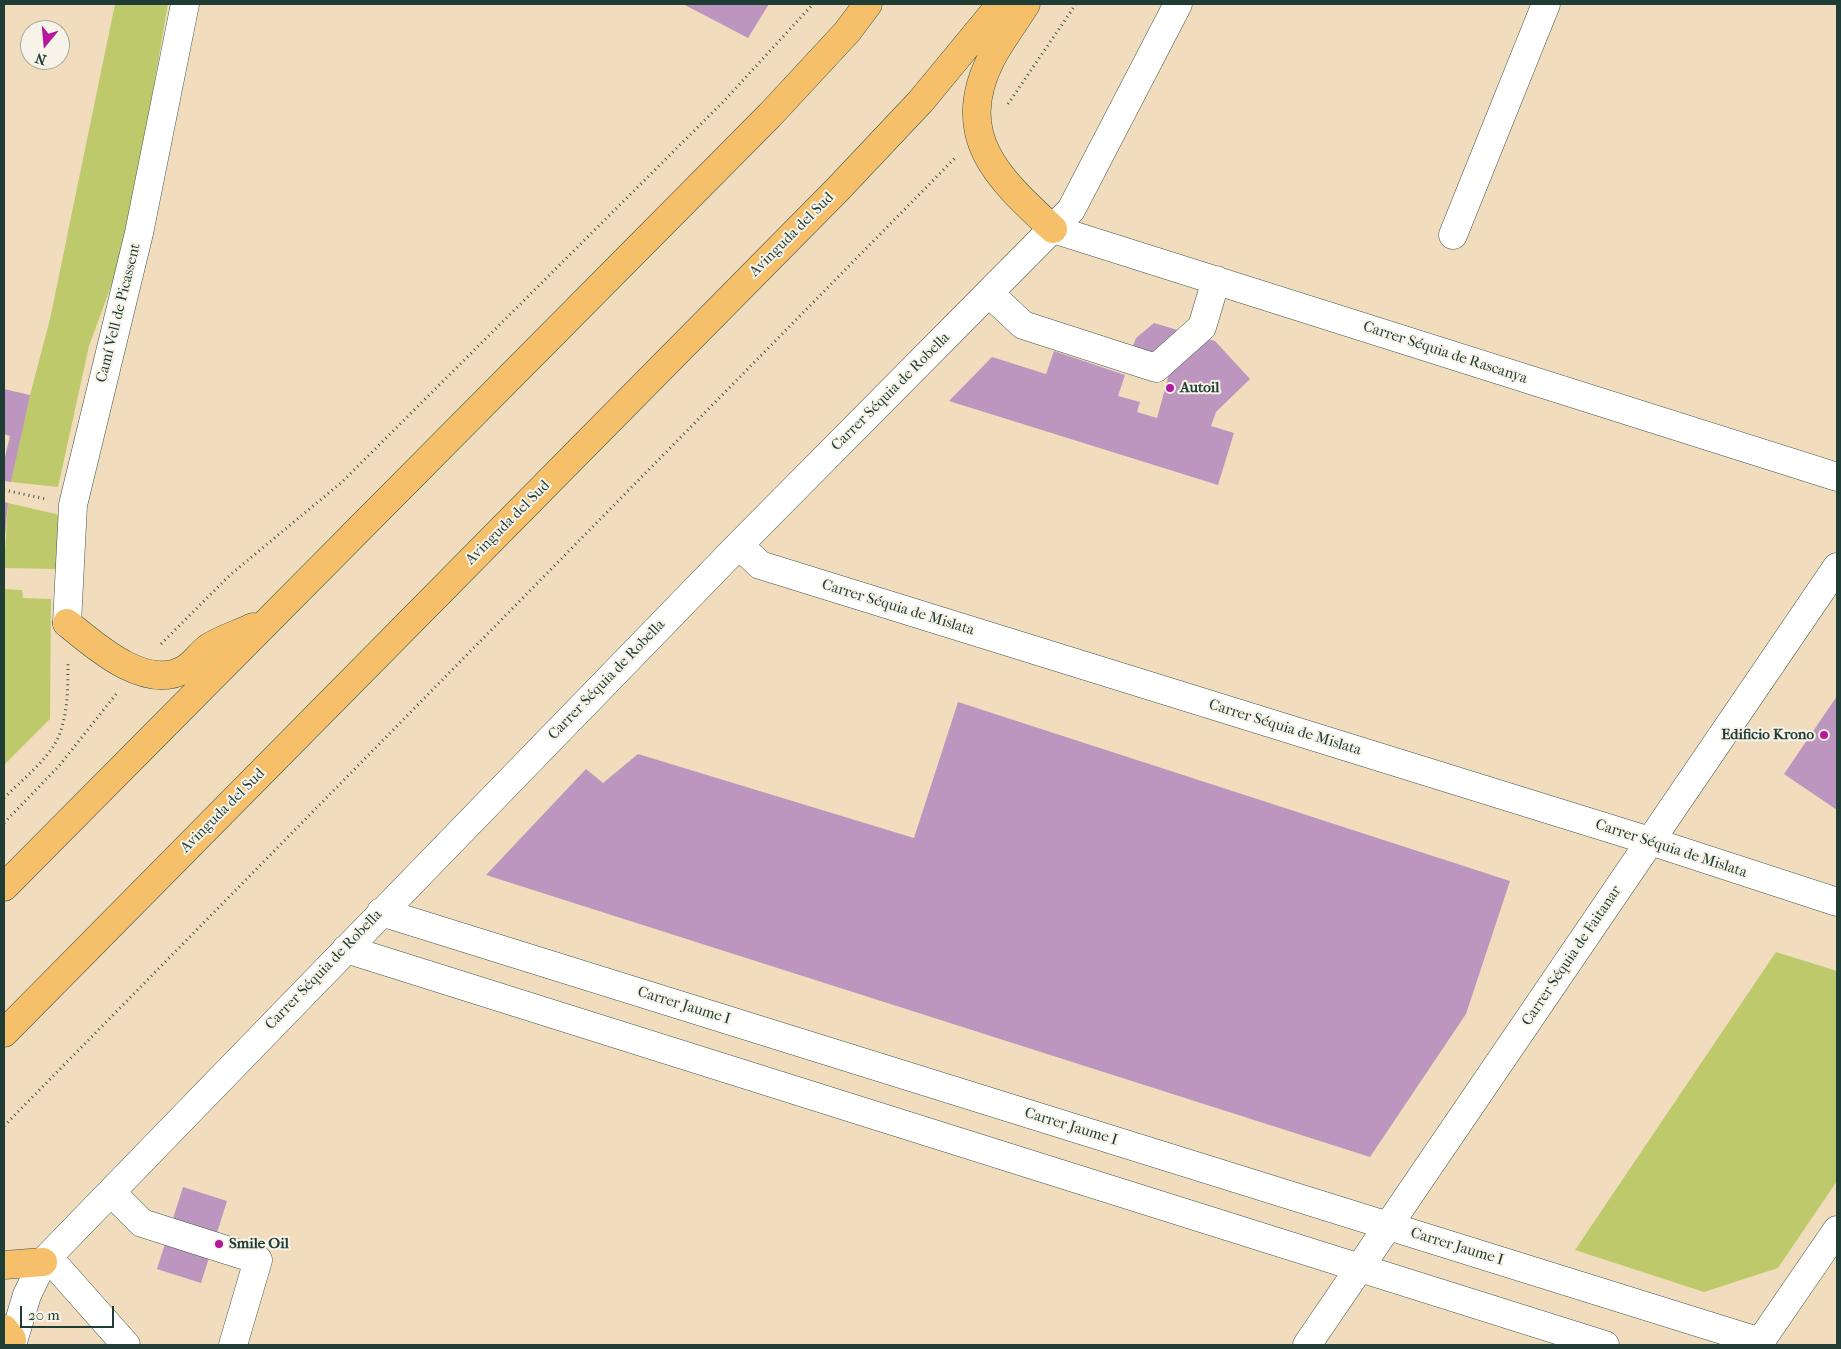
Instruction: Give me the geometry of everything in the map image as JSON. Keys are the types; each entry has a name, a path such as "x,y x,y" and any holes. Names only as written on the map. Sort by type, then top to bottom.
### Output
{"main road":[{"path":"4,887 770,115 847,32 868,4"},
{"name":"Avinguda del Sud","path":"4,1033 838,188 921,101 1001,4"},
{"path":"1026,4 991,60 977,98 978,134 986,156 1013,192 1053,229"},
{"path":"67,623 104,654 135,670 164,675 185,669 208,648 268,620"},
{"path":"4,1265 46,1259"}],"street":[{"name":"Camí Vell de Picassent","path":"67,623 73,505 139,233 185,4"},
{"name":"Carrer Séquia de Robella","path":"9,1338 27,1295 46,1259 739,545 1071,210 1178,4"},
{"path":"1453,235 1546,4"},
{"name":"Carrer Séquia de Rascanya","path":"1053,229 1837,477"},
{"path":"989,293 1022,325 1156,368 1202,327 1216,280"},
{"name":"Carrer Séquia de Mislata","path":"739,545 760,565 1650,841 1837,902"},
{"name":"Carrer Séquia de Faitanar","path":"1307,1345 1837,567"},
{"name":"Carrer Jaume I","path":"381,912 1759,1343"},
{"path":"346,948 1605,1345"},
{"path":"111,1192 142,1223 258,1260 233,1345"},
{"path":"1759,1343 1837,1230"},
{"path":"46,1259 126,1345"}],"path":[{"path":"4,823 60,766 135,670 230,575 349,475 724,101 813,4"},
{"path":"4,1126 1012,100 1076,4"},
{"path":"4,490 73,505"},
{"path":"4,798 53,747 63,720 68,691 67,623"}],"green space":[{"path":"115,4 168,4 138,177 115,275 89,346 58,487 11,482 24,418 50,319"},
{"path":"8,503 60,515 56,569 4,568"},
{"path":"4,589 22,590 23,598 51,599 50,719 4,765"},
{"path":"1776,952 1837,971 1837,1181 1778,1268 1704,1292 1575,1250"}],"building":[{"path":"683,4 769,4 748,38"},
{"path":"1154,323 1215,341 1250,379 1216,412 1211,426 1234,433 1218,485 949,401 992,357 1046,374 1054,351 1125,375 1118,396 1140,402 1137,412 1157,418 1168,378 1133,346 1136,338"},
{"path":"4,389 30,395 11,482 4,481 4,461 10,436 4,434"},
{"path":"4,502 8,503 5,536 4,536"},
{"name":"Edificio Krono","path":"1837,696 1837,810 1784,774"},
{"path":"958,702 1510,881 1466,1014 1370,1157 486,875 586,769 603,783 638,754 914,838"},
{"path":"183,1187 227,1201 201,1283 157,1269"}],"place":[{"name":"Autoil","path":"1170,388"},
{"name":"Edificio Krono","path":"1824,735"},
{"name":"Smile Oil","path":"219,1244"}]}
